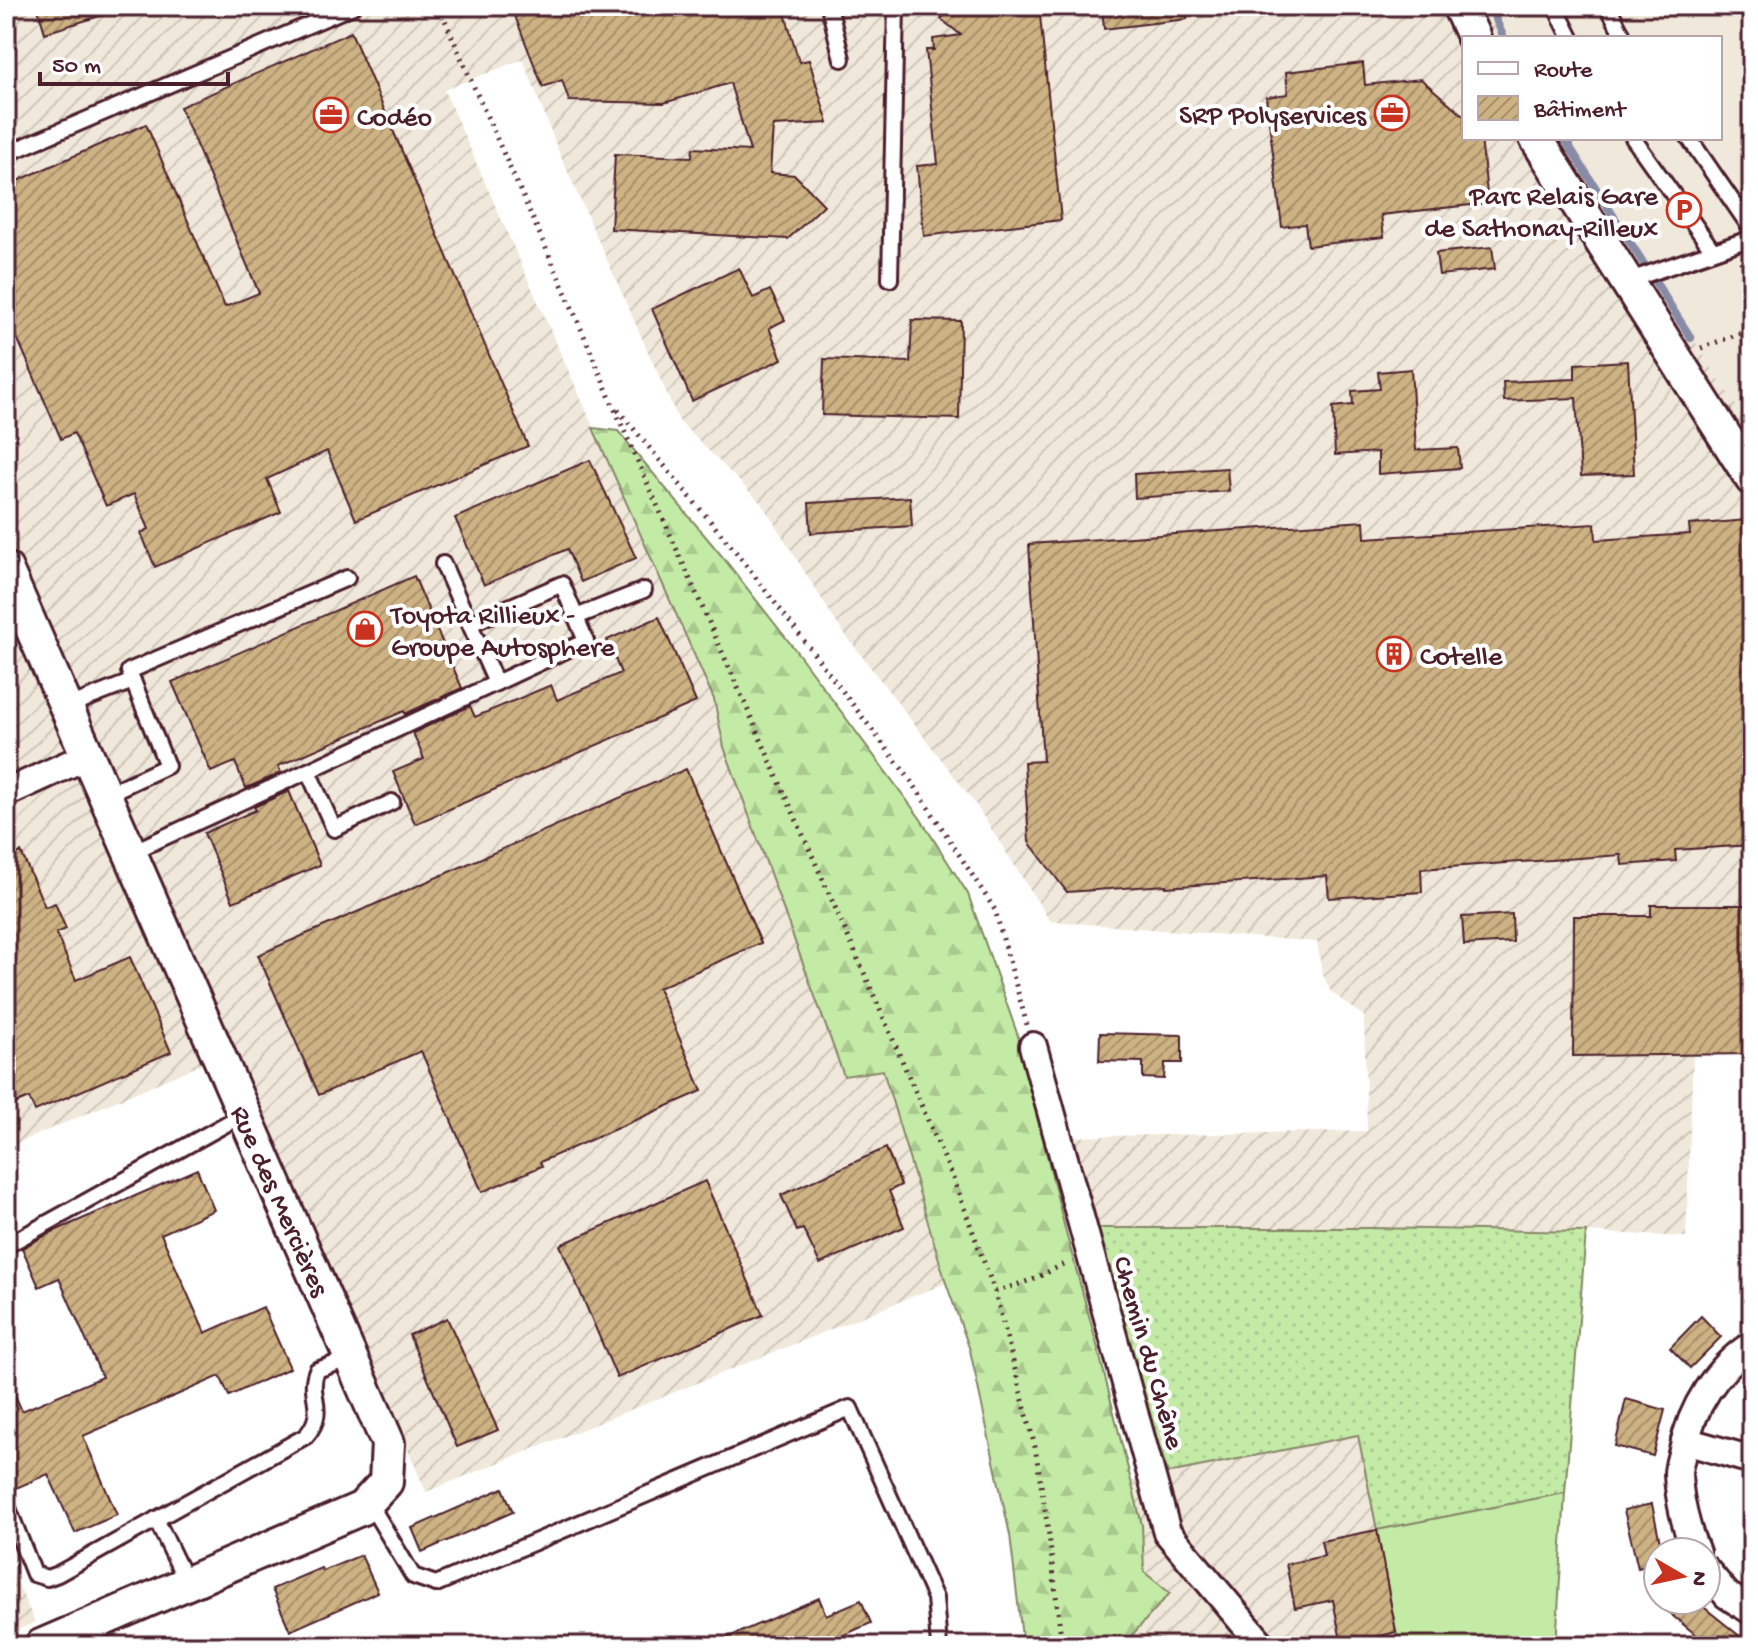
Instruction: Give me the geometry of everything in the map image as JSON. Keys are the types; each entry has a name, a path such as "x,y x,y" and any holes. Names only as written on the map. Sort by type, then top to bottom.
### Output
{"street":[{"path":"1459,6 1473,36"},
{"path":"1537,140 1752,479"},
{"name":"Rue des Mercières","path":"6,569 388,1443 386,1482 368,1501"},
{"path":"6,793 87,756"},
{"name":"Chemin du Chêne","path":"1033,1046 1167,1532 1263,1646"},
{"path":"1690,1536 1680,1496 1678,1472 1685,1441 1706,1391 1752,1345"},
{"path":"1685,1441 1752,1460"},
{"path":"41,1646 362,1508 368,1501"},
{"path":"1722,1589 1752,1611"}],"lane":[{"path":"6,154 353,6"},
{"path":"829,6 842,59"},
{"path":"890,279 896,6"},
{"path":"1555,6 1570,36"},
{"path":"1608,6 1623,36"},
{"path":"1634,140 1713,251"},
{"path":"1690,140 1752,230"},
{"path":"1627,281 1752,238"},
{"path":"443,564 496,683"},
{"path":"104,795 167,766 129,671 347,578"},
{"path":"130,853 586,641 562,584 470,624"},
{"path":"576,617 644,590"},
{"path":"66,707 133,681"},
{"path":"308,771 334,829 392,802"},
{"path":"6,1246 244,1114"},
{"path":"6,1503 34,1574 47,1578 58,1574 306,1436 314,1426 318,1409 312,1382 317,1370 351,1358"},
{"path":"368,1501 413,1576 436,1584 850,1408 935,1598 939,1646"},
{"path":"156,1519 187,1583"}],"path":[{"path":"439,6 955,1183 995,1292 1035,1447 1062,1646"},
{"path":"1697,350 1752,329"},
{"path":"612,403 740,557 912,782 995,910 1033,1046"},
{"path":"995,1292 1034,1279 1090,1252"}],"shaded area":[{"path":"6,6 1487,6 1502,36 1462,36 1462,140 1564,140 1752,430 1752,1054 1693,1055 1686,1237 1371,1228 1087,1228 1063,1137 1367,1131 1364,1016 1331,992 1322,973 1317,942 1050,921 974,802 838,625 762,504 679,421 558,150 523,59 444,90 714,699 724,747 844,1076 883,1070 946,1283 426,1492 237,1049 6,1148"},
{"path":"1487,6 1752,6 1752,430 1564,140 1722,140 1722,36 1502,36"},
{"path":"1358,1434 1399,1646 1132,1646 1144,1572 1142,1525 1131,1481"},
{"path":"6,1558 35,1622 6,1635"}],"green space":[{"path":"593,428 618,431 721,555 920,818 968,894 1018,1036 1142,1525 1144,1572 1170,1593 1132,1635 1132,1646 1023,1646 1010,1535 970,1350 946,1283 883,1070 844,1076 724,747 714,699"},
{"path":"1087,1228 1586,1232 1565,1493 1377,1530 1358,1435 1168,1473"},
{"path":"1565,1493 1556,1646 1399,1646 1377,1530"}],"building":[{"path":"37,6 116,6 116,11 45,33"},
{"path":"511,6 783,6 799,62 809,60 828,123 773,126 770,173 795,175 824,205 788,239 611,229 615,154 692,157 693,148 750,151 730,83 664,103 569,101 562,80 543,87"},
{"path":"951,6 1039,6 1061,220 924,236 917,166 938,164 926,50 934,50 933,39 961,35 941,19"},
{"path":"1102,6 1186,6 1187,19 1104,29"},
{"path":"351,32 528,446 356,520 327,451 267,479 281,512 155,567 141,533 149,529 134,494 106,506 74,433 61,439 6,312 6,186 146,124 225,307 259,293 180,107"},
{"path":"1363,63 1365,85 1421,79 1462,114 1462,140 1481,140 1488,203 1381,215 1384,237 1308,246 1305,224 1282,227 1266,97 1288,94 1286,72"},
{"path":"1492,247 1495,269 1439,275 1436,253"},
{"path":"739,268 753,298 770,290 785,320 769,328 782,359 692,401 652,309"},
{"path":"912,320 961,321 959,419 822,415 824,359 910,362"},
{"path":"1628,361 1634,474 1581,476 1576,398 1504,401 1503,382 1575,379 1575,364"},
{"path":"1411,369 1416,450 1458,448 1460,468 1378,474 1378,452 1335,455 1333,407 1353,405 1352,391 1380,389 1378,372"},
{"path":"590,460 636,558 581,582 567,549 484,585 455,518"},
{"path":"1227,468 1229,491 1135,498 1134,474"},
{"path":"910,497 912,526 811,533 809,503"},
{"name":"Cotelle","path":"1747,520 1748,541 1752,547 1752,845 1675,850 1676,861 1622,865 1621,855 1421,869 1422,892 1329,898 1327,876 1067,892 1029,842 1024,762 1043,761 1029,544 1364,521 1365,538 1595,524 1596,540 1690,534 1689,525"},
{"name":"Toyota Rillieux - Groupe Autosphere","path":"414,576 462,688 278,766 281,773 246,788 235,762 211,772 172,682"},
{"path":"659,617 696,702 415,824 393,772 424,759 413,733 470,706 475,717 551,685 557,700 621,673 607,640"},
{"path":"686,769 761,943 658,988 702,1091 540,1162 542,1166 482,1192 421,1051 319,1095 258,955"},
{"path":"289,791 320,865 233,902 204,833 256,810 254,807"},
{"path":"21,852 45,907 55,903 66,929 56,933 76,980 130,957 171,1052 35,1111 29,1098 12,1105 6,1092 6,858"},
{"path":"1651,905 1752,905 1752,1054 1573,1056 1574,916 1651,916"},
{"path":"1512,914 1513,942 1464,945 1462,917"},
{"path":"1100,1033 1182,1035 1182,1063 1165,1063 1164,1079 1143,1078 1143,1062 1099,1061"},
{"path":"886,1148 901,1185 889,1191 904,1227 820,1264 803,1229 797,1231 781,1195"},
{"path":"197,1169 214,1210 161,1234 205,1333 263,1307 290,1368 229,1396 220,1376 83,1436 117,1515 75,1533 48,1474 14,1489 6,1471 6,1375 22,1411 102,1377 59,1278 39,1287 22,1248"},
{"path":"705,1181 763,1315 617,1378 560,1245"},
{"path":"1701,1316 1721,1337 1690,1368 1670,1348"},
{"path":"447,1318 498,1430 457,1447 409,1335"},
{"path":"1626,1399 1665,1410 1653,1456 1615,1446"},
{"path":"503,1488 513,1512 422,1552 412,1528"},
{"path":"1652,1504 1659,1536 1642,1536 1642,1567 1638,1568 1624,1510"},
{"path":"1377,1530 1396,1632 1342,1646 1333,1600 1295,1608 1286,1564 1324,1556 1321,1541"},
{"path":"361,1555 378,1592 290,1631 272,1589"},
{"path":"819,1598 826,1615 861,1600 871,1623 837,1638 840,1646 708,1646"},
{"path":"1673,1616 1715,1616 1752,1646 1710,1646"}],"waterway":[{"path":"1490,6 1503,36"},
{"path":"1565,140 1691,338"}],"railway":[{"path":"1745,6 1752,16"}],"place":[{"name":"SRP Polyservices","path":"1392,113"},
{"name":"Codéo","path":"331,115"},
{"name":"Parc Relais Gare de Sathonay-Rilleux","path":"1684,210"},
{"name":"Toyota Rillieux - Groupe Autosphere","path":"365,629"},
{"name":"Cotelle","path":"1394,654"}]}
